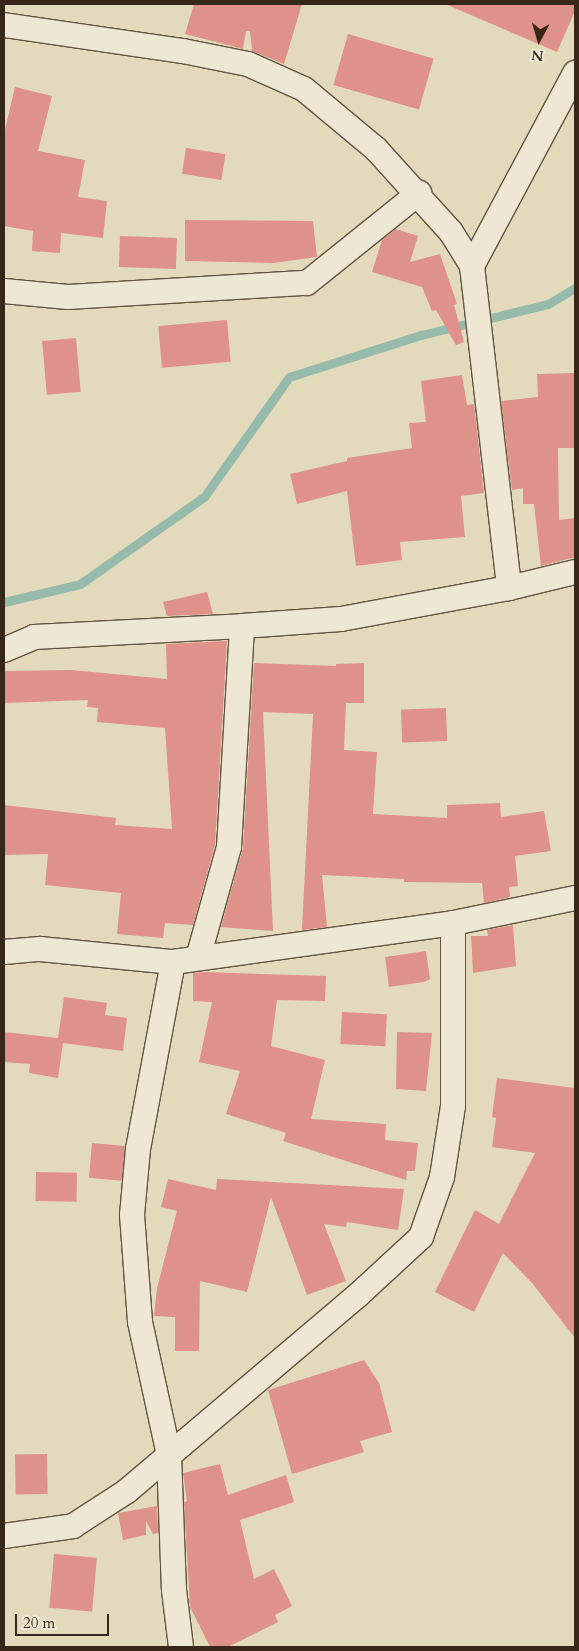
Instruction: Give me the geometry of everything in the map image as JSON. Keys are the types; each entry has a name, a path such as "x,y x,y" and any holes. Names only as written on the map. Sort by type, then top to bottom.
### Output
{"street":[{"path":"4,25 183,51 248,64 304,89 376,149 419,193 452,232 472,266 509,588"},
{"path":"472,266 575,73"},
{"path":"4,291 68,297 307,283 419,193"},
{"path":"4,650 34,637 342,619 509,588 575,572"},
{"path":"198,958 229,847 242,626"},
{"path":"4,952 40,949 173,962 453,923 575,898"},
{"path":"4,1536 73,1526 126,1491 357,1296 422,1237 442,1177 453,1106 453,923"},
{"path":"173,962 138,1149 132,1215 140,1322 169,1455 174,1590 181,1647"}],"building":[{"path":"194,4 302,4 284,64 252,51 250,31 246,31 243,49 185,34"},
{"path":"445,4 575,4 575,11 557,52"},
{"path":"348,34 434,59 419,109 333,85"},
{"path":"15,87 52,96 38,151 85,160 78,197 107,201 103,238 61,233 60,253 32,251 33,231 4,226 4,134"},
{"path":"186,148 226,154 221,180 182,174"},
{"path":"185,220 313,221 317,257 273,263 185,261"},
{"path":"396,229 418,236 410,262 440,254 457,304 454,305 464,342 456,345 436,310 432,311 422,287 372,272 382,240"},
{"path":"120,236 177,238 176,269 119,267"},
{"path":"227,320 231,362 162,368 158,326"},
{"path":"76,338 81,392 47,395 42,341"},
{"path":"575,373 575,448 558,448 559,520 575,518 575,557 541,566 534,504 523,504 523,488 512,490 501,401 538,397 537,374"},
{"path":"462,375 467,405 474,404 484,493 461,496 465,537 400,542 402,560 356,566 347,491 297,504 290,474 347,461 347,458 412,448 409,423 426,422 421,381"},
{"path":"207,592 213,614 167,616 163,602"},
{"path":"227,641 215,845 193,925 165,923 163,938 117,934 121,893 45,885 48,854 4,855 4,805 116,818 115,825 172,829 165,728 97,722 98,708 87,707 88,700 4,703 4,671 71,670 167,679 166,644"},
{"path":"254,663 336,666 336,664 364,663 364,703 346,703 344,750 377,752 373,814 447,818 447,805 500,803 501,817 544,811 551,851 515,856 518,886 509,887 510,897 484,903 482,883 404,882 404,879 322,875 327,927 302,930 313,714 263,712 273,931 221,927 243,848"},
{"path":"446,708 447,741 402,743 401,710"},
{"path":"513,925 516,966 473,973 471,936 488,936 487,930"},
{"path":"426,951 430,979 424,982 389,987 385,957"},
{"path":"193,973 326,976 325,1001 277,1000 271,1046 325,1060 311,1119 386,1124 385,1140 418,1143 415,1171 407,1171 406,1180 283,1141 286,1133 226,1114 240,1071 199,1062 212,1002 193,1001"},
{"path":"64,997 107,1003 105,1015 127,1018 123,1051 63,1043 58,1078 29,1073 30,1064 4,1062 4,1032 58,1038"},
{"path":"342,1012 387,1014 385,1046 340,1044"},
{"path":"397,1032 432,1033 426,1091 396,1089"},
{"path":"497,1078 575,1088 575,1338 532,1283 503,1253 474,1312 435,1292 475,1210 499,1224 535,1153 492,1147 496,1118 492,1117"},
{"path":"92,1143 125,1146 122,1181 89,1178"},
{"path":"36,1172 77,1173 76,1202 35,1201"},
{"path":"168,1179 216,1190 217,1179 404,1189 398,1230 347,1222 346,1227 324,1224 346,1281 307,1295 271,1197 247,1292 200,1281 199,1351 175,1351 175,1317 154,1316 157,1288 177,1211 161,1207"},
{"path":"364,1360 379,1383 392,1432 360,1441 364,1452 292,1474 268,1390"},
{"path":"47,1454 48,1494 16,1495 15,1455"},
{"path":"220,1464 228,1495 286,1475 294,1502 240,1520 254,1579 274,1569 292,1606 275,1615 278,1622 228,1647 210,1647 190,1607 184,1502 187,1501 183,1473"},
{"path":"157,1506 158,1533 153,1534 146,1521 146,1535 123,1540 118,1513"},
{"path":"54,1554 97,1558 92,1612 49,1608"}],"waterway":[{"path":"4,602 80,584 204,497 289,377 421,335 548,304 575,288"}]}
